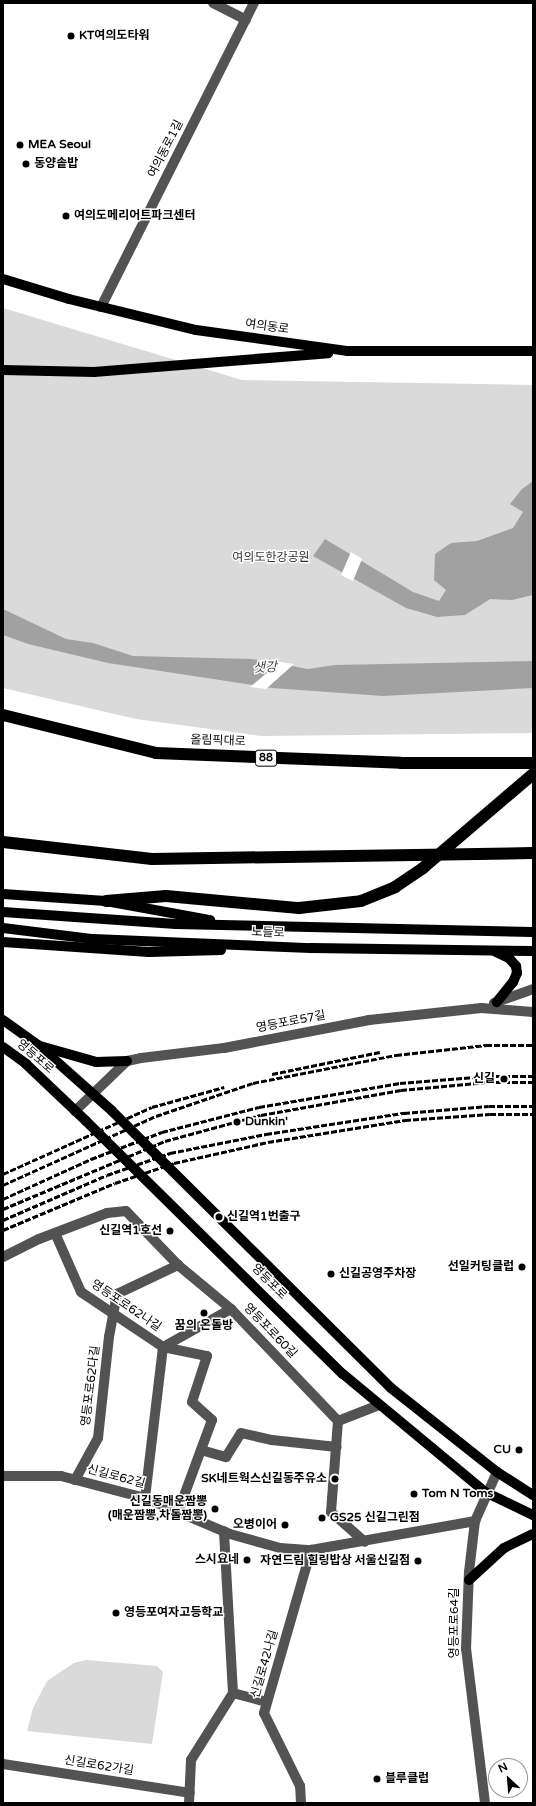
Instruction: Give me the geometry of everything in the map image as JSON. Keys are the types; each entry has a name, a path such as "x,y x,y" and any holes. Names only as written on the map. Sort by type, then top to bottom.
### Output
{"highway":[{"name":"올림픽대로","path":"3,715 156,753 401,763 533,763"},
{"path":"106,901 166,896 299,908 361,901 395,887 422,868 533,774"},
{"path":"3,842 152,859 533,854"}],"main road":[{"name":"여의동로","path":"3,279 101,307 196,330 347,351 533,351"},
{"path":"3,370 94,372 347,351"},
{"path":"3,894 106,901 234,925"},
{"name":"노들로","path":"3,912 176,924 533,932"},
{"name":"노들로","path":"3,928 93,939 311,948 533,951"},
{"path":"3,942 149,952 311,948"},
{"path":"490,950 509,958 516,966 517,973 513,982 497,1002"},
{"name":"영등포로","path":"3,1020 38,1046 93,1096 112,1111 391,1388 497,1472 533,1495"},
{"path":"38,1046 96,1062 127,1061"},
{"name":"영등포로","path":"3,1047 26,1064 86,1121 338,1368 379,1405 486,1492 533,1515"},
{"path":"469,1580 504,1548 533,1534"}],"street":[{"path":"213,3 246,20"},
{"name":"여의동로1길","path":"101,307 254,3"},
{"path":"481,1008 533,989"},
{"name":"영등포로57길","path":"127,1061 224,1048 369,1020 481,1008 533,1012"},
{"path":"75,1111 93,1096 127,1061"},
{"name":"영등포로60길","path":"3,1257 55,1233 107,1212 126,1211 178,1265 231,1309 338,1421"},
{"name":"영등포로62나길","path":"55,1233 81,1292 163,1347 145,1498"},
{"path":"114,1314 117,1294 178,1265"},
{"path":"163,1347 231,1309"},
{"name":"영등포로62다길","path":"75,1480 98,1438 114,1314"},
{"path":"163,1347 207,1356 192,1402 212,1420 178,1512"},
{"path":"365,1542 331,1512 338,1421 379,1405"},
{"path":"200,1450 226,1457 241,1432 272,1440 337,1447"},
{"name":"영등포로64길","path":"485,1803 466,1649 469,1580 475,1521 486,1492 497,1472"},
{"name":"신길로62길","path":"3,1476 61,1476 145,1498 224,1532 280,1548 311,1550 365,1542 475,1521"},
{"path":"224,1532 233,1693 268,1702"},
{"name":"신길로42나길","path":"301,1803 300,1786 264,1713 311,1550"},
{"name":"신길로62가길","path":"3,1764 190,1798 191,1760 233,1693"}],"green space":[{"name":"여의도한강공원","path":"3,308 242,380 533,385 533,733 261,736 136,719 3,688"},
{"path":"86,1660 157,1666 163,1672 152,1744 27,1731 33,1708 47,1681 74,1663"}],"water":[{"path":"533,481 533,595 512,600 490,599 465,615 437,617 406,608 313,556 325,539 413,592 439,601 446,590 434,580 435,554 451,543 477,541 513,528 523,512 510,504 522,489"},
{"name":"샛강","path":"3,609 66,639 93,643 133,656 252,659 308,669 335,665 533,661 533,688 383,696 272,688 108,663 28,644 3,635"}],"pier":[{"path":"351,552 362,559 353,581 341,575"},
{"path":"280,662 294,664 266,689 250,687"}],"railway":[{"path":"3,1185 156,1116 253,1083 396,1055 486,1045 533,1045"},
{"path":"272,1074 380,1052"},
{"path":"3,1199 91,1159 162,1132 259,1107 400,1083 488,1076 533,1076"},
{"path":"3,1209 165,1141 261,1115 401,1090 488,1082 533,1082"},
{"path":"3,1174 152,1107 224,1087"},
{"path":"3,1220 107,1175 170,1153 266,1134 404,1113 489,1106 533,1106"},
{"path":"3,1230 115,1183 174,1163 268,1142 405,1120 490,1114 533,1114"}],"place":[{"name":"KT여의도타워","path":"71,36"},
{"name":"MEA Seoul","path":"20,145"},
{"name":"동양솥밥","path":"26,164"},
{"name":"여의도메리어트파크센터","path":"66,216"},
{"name":"신길","path":"504,1079"},
{"name":"Dunkin'","path":"237,1122"},
{"name":"신길역1번출구","path":"219,1217"},
{"name":"신길역1호선","path":"170,1231"},
{"name":"선일커팅클럽","path":"522,1267"},
{"name":"신길공영주차장","path":"331,1274"},
{"name":"꿈의 온돌방","path":"204,1313"},
{"name":"CU","path":"519,1450"},
{"name":"SK네트웍스신길동주유소","path":"335,1479"},
{"name":"Tom N Toms","path":"414,1494"},
{"name":"신길동매운짬뽕 (매운짬뽕,차돌짬뽕)","path":"215,1509"},
{"name":"GS25 신길그린점","path":"322,1518"},
{"name":"오병이어","path":"285,1525"},
{"name":"스시요네","path":"247,1560"},
{"name":"자연드림 힐링밥상 서울신길점","path":"418,1561"},
{"name":"영등포여자고등학교","path":"116,1613"},
{"name":"블루클럽","path":"377,1779"}]}
